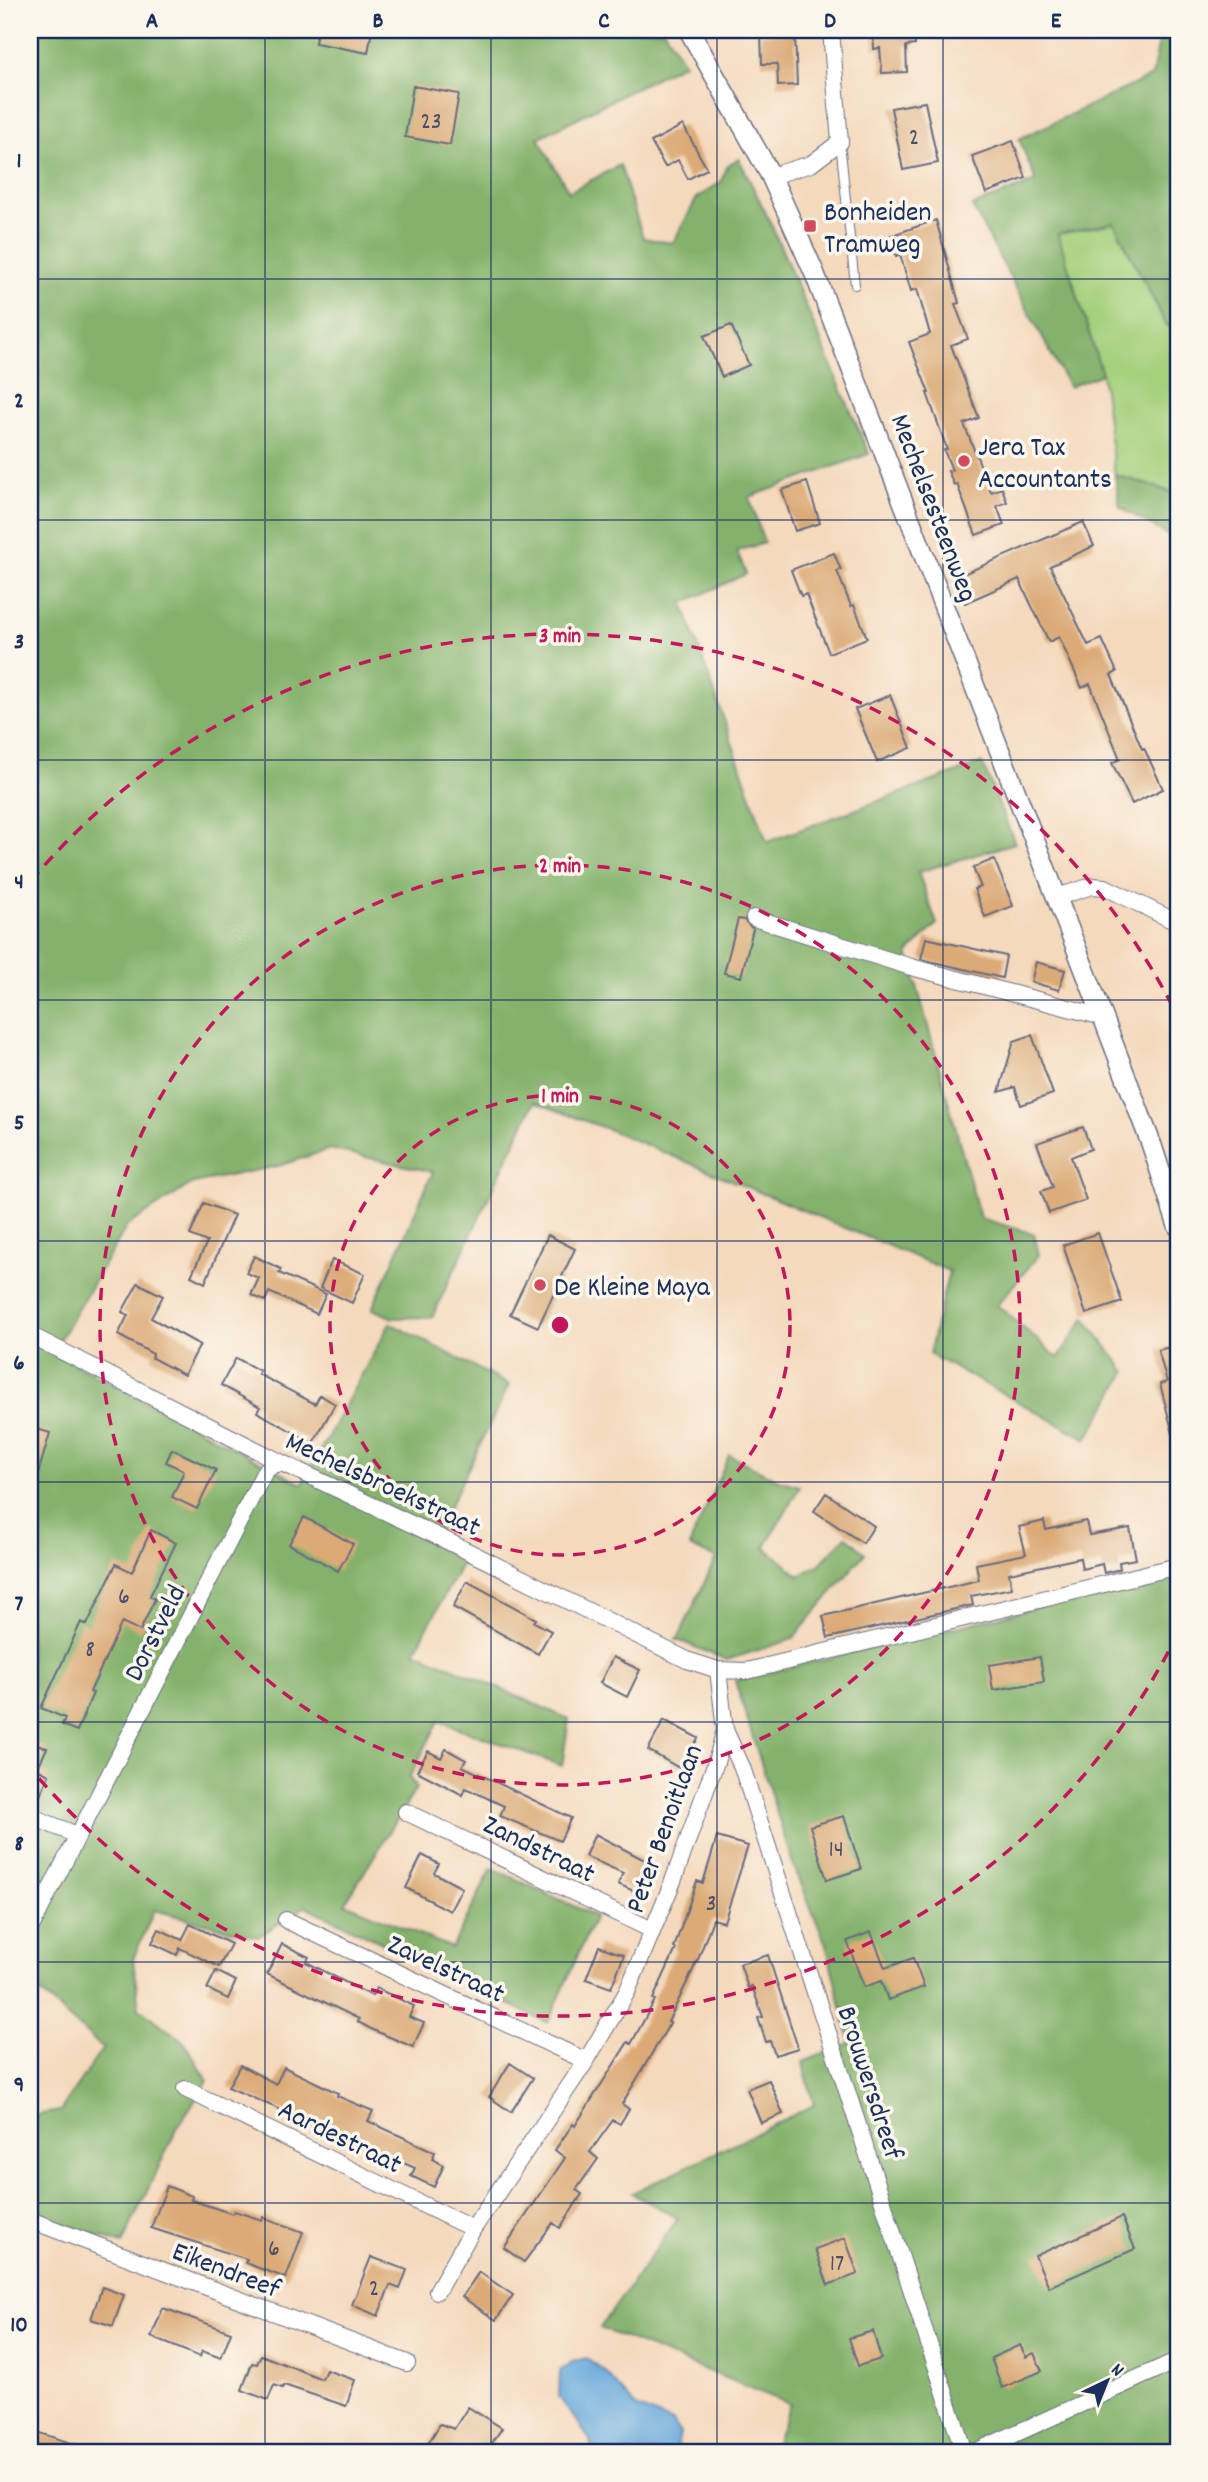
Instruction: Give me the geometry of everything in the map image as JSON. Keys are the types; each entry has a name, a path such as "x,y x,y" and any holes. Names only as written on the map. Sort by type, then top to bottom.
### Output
{"street":[{"name":"Mechelsesteenweg","path":"689,30 771,176 826,301 1103,1017 1152,1146 1178,1226"},
{"path":"771,176 811,164 840,142 831,30"},
{"path":"1057,897 1092,886 1105,887 1178,923"},
{"path":"754,918 911,967 1103,1017"},
{"name":"Mechelsbroekstraat","path":"30,1335 282,1463 687,1660 718,1670"},
{"name":"Dorstveld","path":"30,1929 265,1471 282,1463"},
{"path":"718,1670 747,1671 1178,1566"},
{"name":"Peter Benoitlaan","path":"437,2291 473,2229 586,2061 627,1992 677,1870 716,1762 725,1730 718,1670"},
{"name":"Brouwersdreef","path":"725,1730 742,1767 964,2452"},
{"name":"Zandstraat","path":"406,1812 652,1930"},
{"path":"30,1816 78,1835"},
{"name":"Zavelstraat","path":"286,1920 586,2061"},
{"name":"Aardestraat","path":"186,2089 473,2229"},
{"name":"Eikendreef","path":"30,2220 407,2363"},
{"path":"975,2452 1178,2360"}],"lane":[{"path":"840,142 855,285"}],"green space":[{"path":"30,30 664,30 684,63 538,138 569,192 620,165 643,238 673,243 697,198 721,182 727,166 739,159 770,222 869,454 749,497 764,543 737,551 746,574 683,603 767,842 982,763 1015,843 918,872 937,924 908,953 980,1218 1034,1234 1039,1255 997,1305 1058,1358 1085,1318 1126,1372 1087,1439 929,1354 949,1271 610,1130 534,1102 432,1317 393,1318 372,1309 433,1172 330,1149 278,1166 193,1183 127,1226 52,1352 302,1484 390,1323 509,1385 440,1526 438,1545 464,1559 415,1651 569,1719 562,1766 439,1721 409,1778 417,1787 345,1903 452,1948 492,1868 595,1916 548,2023 306,1906 258,1937 154,1910 133,1959 139,2008 183,2041 208,2081 178,2126 122,2244 30,2212 30,2116 60,2111 103,2048 41,1993 30,1992"},
{"path":"1161,30 1178,30 1178,327 1167,326 1114,223 1058,234 1102,374 1069,387 972,206 1036,181 1019,139 1152,76"},
{"path":"1114,222 1167,326 1178,327 1178,494 1115,475 1102,374 1057,234"},
{"path":"1115,475 1178,494 1178,541 1120,507"},
{"path":"729,1455 778,1480 800,1486 765,1547 799,1576 820,1564 846,1536 865,1553 793,1639 727,1660 675,1639 678,1639 716,1558 689,1546"},
{"path":"1178,1573 1178,2452 772,2452 790,2404 600,2328 678,2218 632,2193 814,2105 803,2062 850,2043 826,1944 793,1864 735,1681"}],"water":[{"path":"587,2358 606,2373 636,2407 672,2422 680,2433 676,2452 593,2452 590,2440 559,2397 560,2371 572,2362"}],"building":[{"path":"317,30 372,30 368,53 315,43"},
{"path":"914,30 915,45 906,46 907,72 882,73 880,48 874,49 873,32"},
{"path":"795,33 797,85 778,86 777,64 762,64 761,34"},
{"path":"413,86 459,94 450,145 405,137"},
{"path":"925,102 938,163 903,170 891,108"},
{"path":"683,125 707,169 688,179 678,160 665,167 651,142"},
{"path":"1013,141 1026,178 986,193 972,156"},
{"path":"936,220 959,303 955,304 968,339 951,345 979,418 964,424 991,492 1002,488 1007,502 997,506 1004,525 976,535 957,484 954,485 948,471 952,470 944,450 947,449 909,342 930,334 917,289 911,291 900,254 896,256 889,236"},
{"path":"731,325 749,365 722,377 704,336"},
{"path":"807,482 820,523 795,531 782,490"},
{"path":"1083,522 1094,546 1050,566 1088,645 1102,639 1117,672 1111,675 1142,749 1144,748 1163,789 1132,804 1112,763 1120,759 1090,684 1082,688 1059,637 1049,642 1019,579 965,603 954,578"},
{"path":"834,553 841,570 837,571 867,638 829,653 806,594 801,596 791,570"},
{"path":"890,695 911,748 877,762 855,709"},
{"path":"994,859 1013,906 985,917 974,889 981,887 973,868"},
{"path":"738,919 744,920 753,929 741,977 724,973"},
{"path":"926,938 1006,956 1002,978 921,959"},
{"path":"1036,962 1065,970 1059,990 1031,982"},
{"path":"1032,1035 1053,1094 1021,1105 1015,1087 999,1092 1014,1041"},
{"path":"1083,1127 1091,1149 1071,1157 1086,1200 1049,1213 1041,1191 1053,1187 1037,1143"},
{"path":"204,1203 234,1215 205,1283 191,1276 207,1242 190,1235"},
{"path":"1098,1233 1122,1302 1086,1314 1063,1245"},
{"path":"548,1235 575,1249 538,1327 510,1314"},
{"path":"254,1256 281,1269 279,1273 326,1294 317,1314 269,1292 265,1301 251,1295 259,1278 246,1273"},
{"path":"332,1260 365,1274 352,1303 320,1288"},
{"path":"138,1283 163,1296 151,1318 200,1345 184,1375 118,1335 128,1315 122,1312"},
{"path":"1178,1345 1178,1433 1173,1434 1160,1384 1167,1382 1158,1350"},
{"path":"236,1358 260,1371 258,1374 315,1404 320,1395 335,1404 313,1443 257,1412 260,1407 221,1385"},
{"path":"30,1427 50,1433 34,1487 30,1487"},
{"path":"172,1449 216,1470 197,1509 172,1497 184,1471 166,1462"},
{"path":"826,1493 874,1526 863,1543 814,1511"},
{"path":"304,1517 353,1544 338,1571 289,1544"},
{"path":"1044,1521 1046,1530 1086,1521 1089,1535 1130,1528 1136,1559 1119,1562 1120,1569 1104,1573 1102,1564 1082,1569 1080,1558 1009,1573 1012,1588 971,1596 973,1605 828,1638 823,1616 979,1580 976,1564 1026,1554 1019,1527"},
{"path":"151,1530 176,1543 150,1596 155,1599 140,1631 122,1622 90,1692 93,1693 77,1731 62,1725 65,1718 41,1708 81,1622 87,1625 116,1564 132,1572"},
{"path":"467,1581 536,1619 534,1622 551,1631 538,1654 453,1607"},
{"path":"613,1657 640,1670 627,1697 600,1683"},
{"path":"1040,1657 1044,1682 993,1690 989,1665"},
{"path":"664,1720 698,1738 681,1769 648,1750"},
{"path":"30,1741 47,1748 37,1769 49,1775 35,1807 30,1806"},
{"path":"446,1749 466,1760 462,1766 571,1818 560,1841 500,1816 504,1806 466,1788 463,1795 417,1771 428,1751 441,1758"},
{"path":"844,1816 861,1869 827,1880 810,1826"},
{"path":"595,1834 658,1867 645,1896 618,1884 623,1873 585,1856"},
{"path":"717,1837 748,1846 724,1922 713,1919 699,1957 668,2022 670,2023 622,2104 629,2109 620,2124 613,2120 590,2152 598,2159 576,2190 582,2194 560,2228 553,2223 524,2262 504,2248 565,2158 555,2150 573,2124 575,2126 628,2042 631,2044 655,2000 653,1999 676,1949 674,1948 697,1881 703,1883"},
{"path":"422,1855 439,1864 434,1873 462,1888 450,1911 406,1888"},
{"path":"190,1924 231,1944 219,1967 180,1948 177,1955 152,1943 159,1929 182,1940"},
{"path":"871,1932 885,1968 913,1958 924,1987 888,2000 881,1981 864,1987 847,1941"},
{"path":"282,1944 309,1957 306,1962 372,1996 376,1988 414,2006 409,2017 424,2023 413,2047 373,2030 358,2022 359,2019 267,1974"},
{"path":"599,1946 624,1955 611,1988 586,1979"},
{"path":"768,1955 798,2048 775,2055 770,2041 766,2042 758,2018 763,2017 752,1986 748,1988 740,1964"},
{"path":"216,1971 236,1981 228,1999 207,1989"},
{"path":"510,2063 533,2078 511,2112 489,2097"},
{"path":"240,2065 276,2084 284,2067 338,2093 337,2096 373,2111 368,2121 435,2152 432,2159 444,2165 434,2187 411,2176 415,2168 228,2087"},
{"path":"769,2080 783,2114 761,2123 747,2089"},
{"path":"167,2186 192,2196 191,2200 233,2214 234,2211 262,2220 263,2217 303,2232 286,2278 245,2263 247,2259 151,2228"},
{"path":"1122,2217 1135,2249 1049,2287 1035,2256"},
{"path":"845,2238 858,2274 828,2285 815,2249"},
{"path":"371,2257 407,2270 400,2289 390,2285 378,2316 352,2305"},
{"path":"479,2272 513,2295 496,2320 462,2297"},
{"path":"102,2287 124,2295 113,2326 91,2319"},
{"path":"163,2308 231,2332 221,2358 202,2351 200,2357 151,2337"},
{"path":"873,2331 881,2359 858,2366 849,2338"},
{"path":"1020,2345 1026,2357 1034,2353 1042,2371 1002,2388 991,2358"},
{"path":"261,2355 322,2379 326,2370 355,2380 346,2406 284,2385 282,2388 274,2385 268,2400 242,2390 252,2363 257,2364"},
{"path":"468,2407 502,2428 486,2452 423,2452 440,2424 454,2429"},
{"path":"36,2432 90,2449 89,2452 30,2452"}],"place":[{"name":"Bonheiden Tramweg","path":"810,226"},
{"name":"Jera Tax Accountants","path":"964,461"},
{"name":"De Kleine Maya","path":"540,1285"}]}
